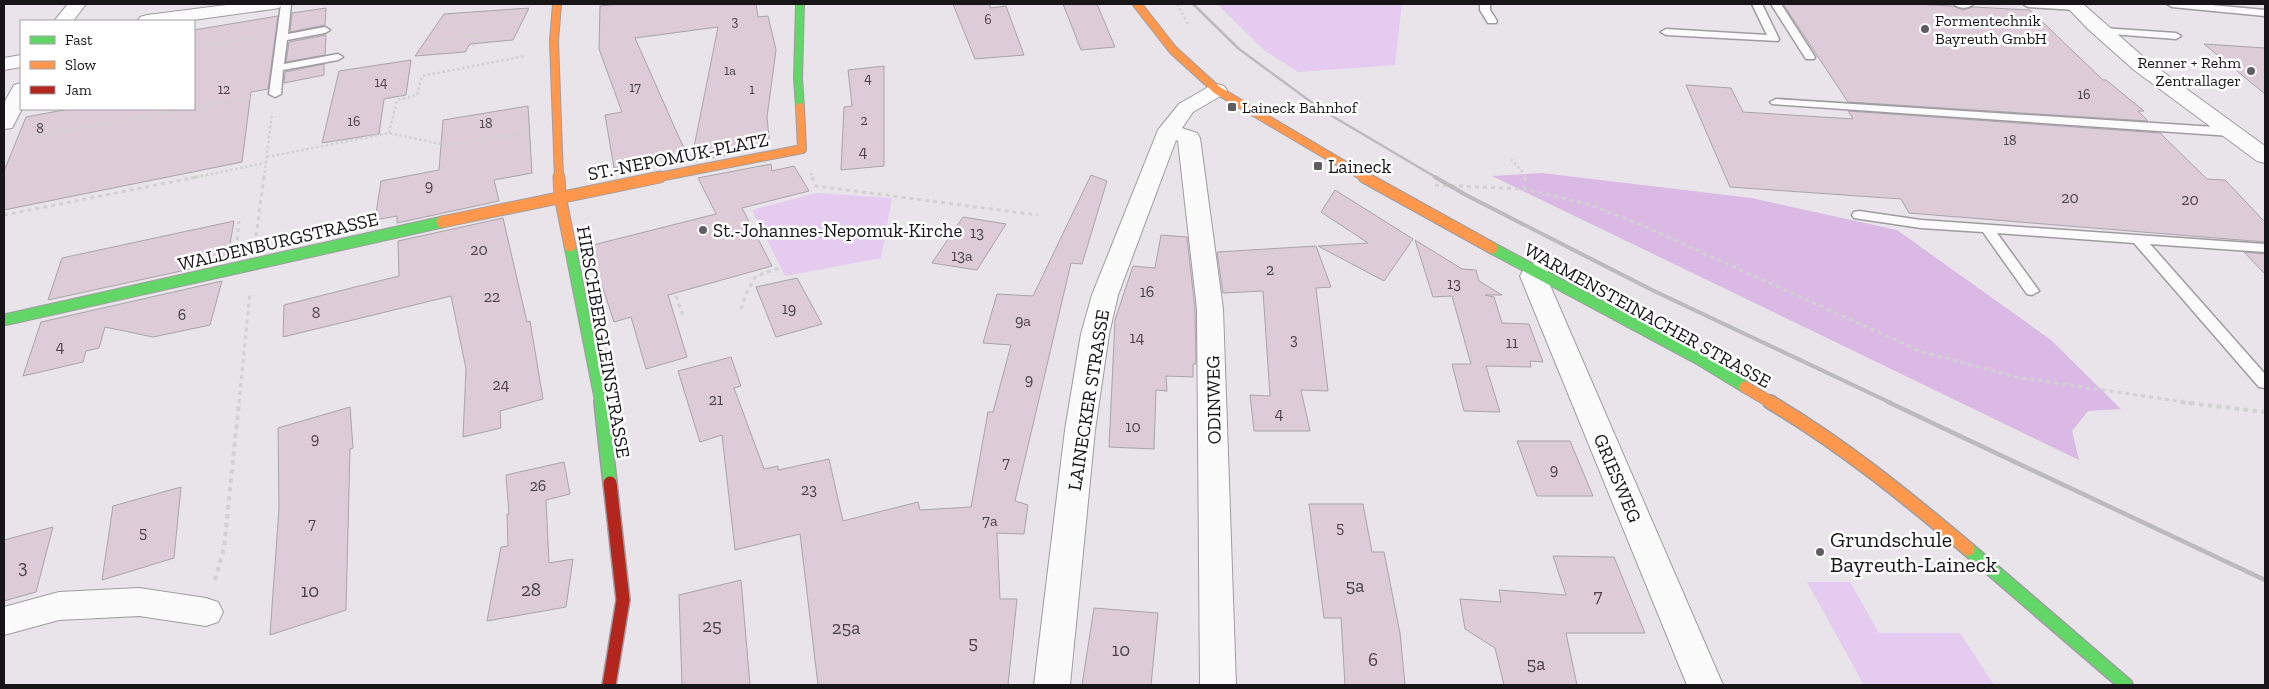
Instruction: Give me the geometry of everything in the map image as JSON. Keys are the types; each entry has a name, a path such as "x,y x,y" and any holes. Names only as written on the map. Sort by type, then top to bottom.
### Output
{"street":[{"path":"64,20 77,4"},
{"path":"154,20 273,4"},
{"name":"HIRSCHBERGLEINSTRASSE","path":"557,4 554,26 560,196 601,402 623,600 609,685"},
{"path":"800,4 798,78 802,149"},
{"name":"WARMENSTEINACHER STRASSE","path":"1137,4 1176,55 1195,74 1217,90 1419,209 1699,359 1803,422 1892,485 2075,639 2126,685"},
{"path":"2075,5 2102,31 2174,92 2265,156"},
{"path":"4,64 20,61"},
{"name":"LAINECKER STRASSE","path":"1052,685 1080,430 1095,334 1105,295 1169,130 1186,108 1217,90"},
{"path":"4,123 20,91"},
{"name":"ODINWEG","path":"1169,130 1189,138 1210,308 1218,685"},
{"name":"ST.-NEPOMUK-PLATZ","path":"560,196 802,149"},
{"name":"WALDENBURGSTRASSE","path":"4,320 560,196"},
{"name":"GRIESWEG","path":"1535,271 1533,276 1705,685"},
{"path":"4,621 59,606 139,602 206,612"}],"lane":[{"path":"275,94 286,4"},
{"path":"1485,4 1485,10 1492,21"},
{"path":"1666,32 1774,39 1757,4"},
{"path":"1776,4 1810,58"},
{"path":"1959,4 1968,4"},
{"path":"2028,4 2075,5"},
{"path":"2172,4 2265,13"},
{"path":"282,35 325,30"},
{"path":"2102,31 2176,36"},
{"path":"279,68 338,57"},
{"path":"1776,102 2231,132"},
{"path":"1859,216 1921,224 2265,248"},
{"path":"1987,229 2032,291"},
{"path":"2138,239 2265,383"}],"path":[{"path":"195,47 282,35"},
{"path":"432,54 440,39 478,36 474,46"},
{"path":"388,133 397,100 417,95 422,76 555,50"},
{"path":"195,108 275,94 252,266 224,548 206,612"},
{"path":"23,138 184,110"},
{"path":"267,157 388,133 446,145 557,127"},
{"path":"802,149 816,186 1038,215"},
{"path":"1511,158 1525,176 1524,189"},
{"path":"4,216 266,163"},
{"path":"1433,185 1495,186 1524,189 1591,205 1638,224 1922,352 2016,377 2140,397 2265,412"},
{"path":"237,246 239,221"},
{"path":"742,309 746,294 756,276 782,267"},
{"path":"676,296 683,316"}],"shaded area":[{"path":"1217,4 1402,4 1395,65 1298,72 1264,50"},
{"path":"1542,173 1751,198 1897,230 2051,340 2121,409 2088,411 2072,431 2079,460 1492,176"},
{"path":"816,193 892,198 881,258 785,276 752,210"},
{"path":"1807,582 1850,582 1879,633 1960,633 1994,685 1864,685"}],"building":[{"path":"619,4 756,4 758,17 768,16 776,50 767,117 770,147 691,162 718,27 635,38 686,153 614,168 605,115 622,112 599,49 600,6"},
{"path":"953,4 990,4 990,8 1006,6 1024,55 975,59"},
{"path":"1063,4 1097,4 1115,47 1081,50"},
{"path":"1783,4 1912,4 1953,6 1963,10 1973,7 2030,10 2103,80 2106,80 2144,111 2138,111 2148,121 1848,102"},
{"path":"326,8 325,25 290,32 292,13"},
{"path":"529,8 513,40 470,44 465,52 415,56 444,14"},
{"path":"278,16 268,89 251,92 242,162 4,210 4,171 26,117 64,110 195,110 195,30"},
{"path":"326,35 325,55 286,62 289,42"},
{"name":"Renner + Rehm Zentrallager","path":"2204,44 2265,48 2265,94"},
{"path":"411,60 406,95 384,99 379,134 322,143 339,71"},
{"path":"324,64 324,75 284,83 285,72"},
{"path":"884,66 884,166 841,170 844,107 852,106 848,70"},
{"path":"1686,85 1731,88 1743,112 1853,119 1848,111 2160,133 2207,179 2225,180 2265,222 2265,242 1909,213 1901,199 1730,187"},
{"path":"528,106 532,173 494,180 499,201 397,223 397,216 375,220 381,181 439,170 443,120"},
{"name":"St.-Johannes-Nepomuk-Kirche","path":"771,164 772,171 794,166 809,191 742,208 772,266 668,295 687,357 646,369 631,317 614,322 589,246 716,214 698,178"},
{"path":"1091,175 1107,181 1082,264 1071,263 1015,501 1028,505 1024,534 997,533 1000,599 1017,599 1008,685 818,685 800,534 735,550 722,435 700,442 678,371 731,357 741,386 734,388 764,469 778,466 778,470 829,459 843,521 918,502 920,510 971,507 988,412 993,412 1011,345 983,343 997,294 1033,296"},
{"path":"1335,190 1413,239 1384,281 1318,246 1368,243 1321,212"},
{"path":"963,217 1006,224 977,270 932,263"},
{"path":"503,218 527,322 530,321 543,399 500,411 501,428 463,437 466,369 451,296 283,337 284,305 399,276 398,241"},
{"path":"234,221 227,261 48,300 62,258"},
{"path":"1161,235 1187,237 1195,309 1196,364 1193,364 1193,377 1166,376 1167,391 1156,390 1154,449 1109,447 1115,320 1133,266 1155,268"},
{"path":"1415,240 1462,269 1476,270 1479,281 1502,295 1485,295 1494,297 1502,323 1529,324 1543,362 1530,361 1531,367 1486,366 1500,412 1464,411 1452,364 1471,364 1452,296 1433,297"},
{"path":"1316,246 1331,287 1316,288 1328,391 1301,390 1310,431 1254,431 1250,395 1270,396 1263,291 1223,293 1217,252"},
{"path":"2244,252 2265,254 2265,274"},
{"path":"797,278 822,324 776,337 756,287"},
{"path":"222,281 210,325 153,337 105,327 99,348 86,351 83,362 23,376 41,322"},
{"path":"350,407 353,448 350,449 346,610 270,635 279,508 278,428"},
{"path":"1517,441 1570,441 1593,496 1537,496"},
{"path":"564,462 570,494 546,500 549,563 573,559 566,607 487,621 501,547 508,546 507,514 509,514 506,475"},
{"path":"181,487 174,558 102,580 113,506"},
{"path":"1309,504 1363,504 1372,552 1384,552 1400,633 1405,685 1345,685 1341,618 1324,618"},
{"path":"53,527 36,592 4,601 4,540"},
{"path":"1553,556 1614,557 1645,633 1566,633 1577,685 1504,685 1495,648 1465,629 1460,599 1501,602 1499,590 1566,595"},
{"path":"741,580 750,685 682,685 679,595"},
{"path":"1094,608 1158,613 1151,685 1082,685"}],"railway":[{"path":"1193,4 1239,49 1322,110 1437,178"},
{"path":"1435,177 1466,195 1652,290 1891,403"},
{"path":"1888,402 2265,580"}],"traffic: fast":[{"path":"800,4 798,78 800,107"},
{"path":"4,320 442,222"},
{"path":"570,246 601,402 610,483"},
{"path":"1492,248 1699,359 1745,387"},
{"path":"1968,549 2126,685"}],"traffic: slow":[{"path":"557,4 554,41 560,196 570,246"},
{"path":"1137,4 1173,50 1217,90 1419,209 1492,248"},
{"path":"442,222 560,196 802,149 800,107"},
{"path":"1745,387 1795,417 1892,485 1968,549"}],"traffic: jam":[{"path":"609,685 623,600 610,483"}],"place":[{"name":"Formentechnik Bayreuth GmbH","path":"1925,29"},
{"name":"Renner + Rehm Zentrallager","path":"2251,71"},
{"name":"Laineck Bahnhof","path":"1232,107"},
{"name":"Laineck","path":"1318,166"},
{"name":"St.-Johannes-Nepomuk-Kirche","path":"703,230"},
{"name":"Grundschule Bayreuth-Laineck","path":"1820,552"}]}
